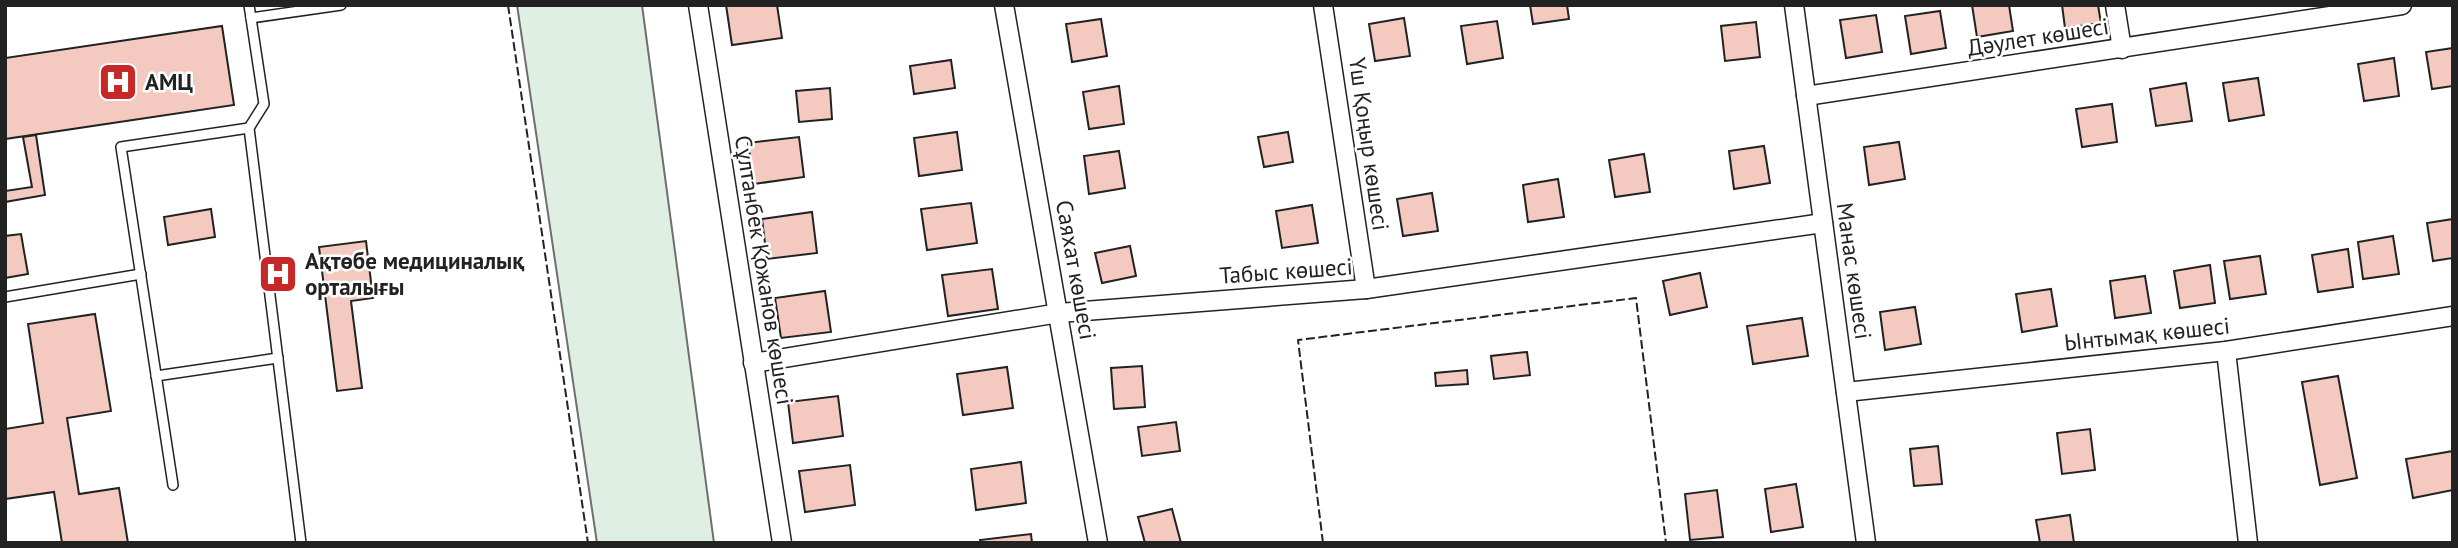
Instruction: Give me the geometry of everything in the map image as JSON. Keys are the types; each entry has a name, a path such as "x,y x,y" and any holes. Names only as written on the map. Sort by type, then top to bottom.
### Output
{"street":[{"name":"Сұлтанбек Қожанов көшесі","path":"698,5 782,543"},
{"name":"Саяхат көшесі","path":"1004,5 1098,543"},
{"name":"Үш Қоңыр көшесі","path":"1323,5 1366,289"},
{"name":"Манас көшесі","path":"1794,5 1866,543"},
{"path":"2115,5 2122,49"},
{"name":"Дәулет көшесі","path":"1806,96 2402,5"},
{"name":"Табыс көшесі","path":"753,363 1059,313 1366,289 1823,223"},
{"name":"Ынтымақ көшесі","path":"1846,392 2226,351 2453,316"},
{"path":"2226,351 2248,543"}],"lane":[{"path":"249,5 264,104 248,128 301,543"},
{"path":"251,18 341,5"},
{"path":"173,485 121,147 248,128"},
{"path":"5,297 141,274"},
{"path":"156,376 278,358"}],"green space":[{"path":"517,5 642,5 714,543 597,543"}],"building":[{"path":"726,5 777,5 782,38 732,45"},
{"path":"1530,5 1567,5 1569,19 1533,24"},
{"path":"1972,5 2009,5 2013,31 1977,37"},
{"path":"2062,5 2098,5 2101,23 2065,28"},
{"path":"1940,11 1946,48 1911,54 1905,16"},
{"path":"1876,15 1882,52 1846,58 1840,20"},
{"path":"1404,18 1410,56 1375,61 1369,24"},
{"path":"1101,19 1107,56 1072,62 1066,24"},
{"path":"1497,21 1503,58 1467,64 1461,26"},
{"path":"1756,22 1760,57 1725,61 1721,26"},
{"name":"АМЦ","path":"222,26 234,105 5,139 5,58"},
{"path":"2453,48 2453,86 2432,89 2426,52"},
{"path":"2394,58 2399,96 2364,101 2358,64"},
{"path":"951,60 955,88 914,94 910,66"},
{"path":"2258,78 2264,115 2229,121 2223,83"},
{"path":"2186,83 2192,121 2156,126 2150,89"},
{"path":"1119,86 1124,124 1089,129 1083,92"},
{"path":"830,88 832,119 799,122 796,91"},
{"path":"2112,104 2117,142 2082,147 2076,109"},
{"path":"957,132 962,170 919,176 914,138"},
{"path":"1288,132 1293,162 1264,167 1258,137"},
{"path":"36,135 45,195 5,202 5,191 32,187 23,137"},
{"path":"799,137 804,177 754,184 748,143"},
{"path":"1899,142 1905,179 1869,185 1864,147"},
{"path":"1764,146 1770,183 1734,189 1729,151"},
{"path":"1119,151 1125,188 1089,194 1084,156"},
{"path":"1644,154 1650,192 1615,197 1609,160"},
{"path":"1558,179 1564,217 1528,222 1523,185"},
{"path":"1432,193 1438,231 1403,236 1397,199"},
{"path":"971,203 977,243 927,250 921,209"},
{"path":"1312,205 1318,243 1282,248 1276,211"},
{"path":"211,209 215,237 168,245 164,217"},
{"path":"812,212 817,253 767,259 762,219"},
{"path":"2453,219 2453,258 2433,261 2427,223"},
{"path":"21,234 28,274 5,278 5,236"},
{"path":"2393,236 2399,274 2363,279 2358,242"},
{"path":"366,241 373,298 351,301 362,388 337,391 319,247"},
{"path":"1130,246 1136,276 1102,283 1095,253"},
{"path":"2348,249 2353,287 2318,292 2312,255"},
{"path":"2260,256 2266,294 2230,299 2224,261"},
{"path":"2210,265 2215,303 2180,308 2174,271"},
{"path":"992,269 998,309 948,316 942,275"},
{"path":"1700,273 1707,307 1670,315 1663,281"},
{"path":"2145,276 2151,313 2115,318 2110,281"},
{"path":"2051,289 2057,326 2022,332 2016,294"},
{"path":"825,291 831,332 781,338 775,298"},
{"path":"1915,307 1921,344 1885,350 1880,312"},
{"path":"95,314 111,411 67,418 79,494 119,488 128,543 62,543 54,492 5,499 5,429 43,423 28,324"},
{"path":"1802,318 1808,356 1753,364 1747,326"},
{"path":"1527,352 1530,375 1494,379 1491,356"},
{"path":"1142,366 1145,407 1114,409 1111,368"},
{"path":"1007,367 1013,408 963,415 957,374"},
{"path":"1467,370 1468,384 1436,386 1435,373"},
{"path":"2338,376 2357,478 2320,485 2302,382"},
{"path":"838,396 843,436 793,443 788,402"},
{"path":"1176,422 1180,451 1142,456 1138,427"},
{"path":"2090,429 2095,470 2062,474 2057,433"},
{"path":"1938,446 1942,484 1914,486 1910,449"},
{"path":"2453,451 2453,490 2413,498 2406,459"},
{"path":"1021,462 1026,503 976,510 971,469"},
{"path":"850,465 855,505 805,512 799,471"},
{"path":"1796,484 1803,527 1771,532 1765,489"},
{"path":"1717,490 1723,537 1690,540 1685,494"},
{"path":"1172,509 1181,543 1145,543 1138,517"},
{"path":"2070,515 2074,543 2040,543 2036,520"},
{"path":"1031,534 1032,543 981,543 980,540"}],"fence":[{"path":"508,5 588,543"},
{"path":"1323,543 1298,340 1636,298 1666,543"}],"place":[{"name":"АМЦ","path":"118,82"},
{"name":"Ақтөбе медициналық орталығы","path":"278,274"}]}
